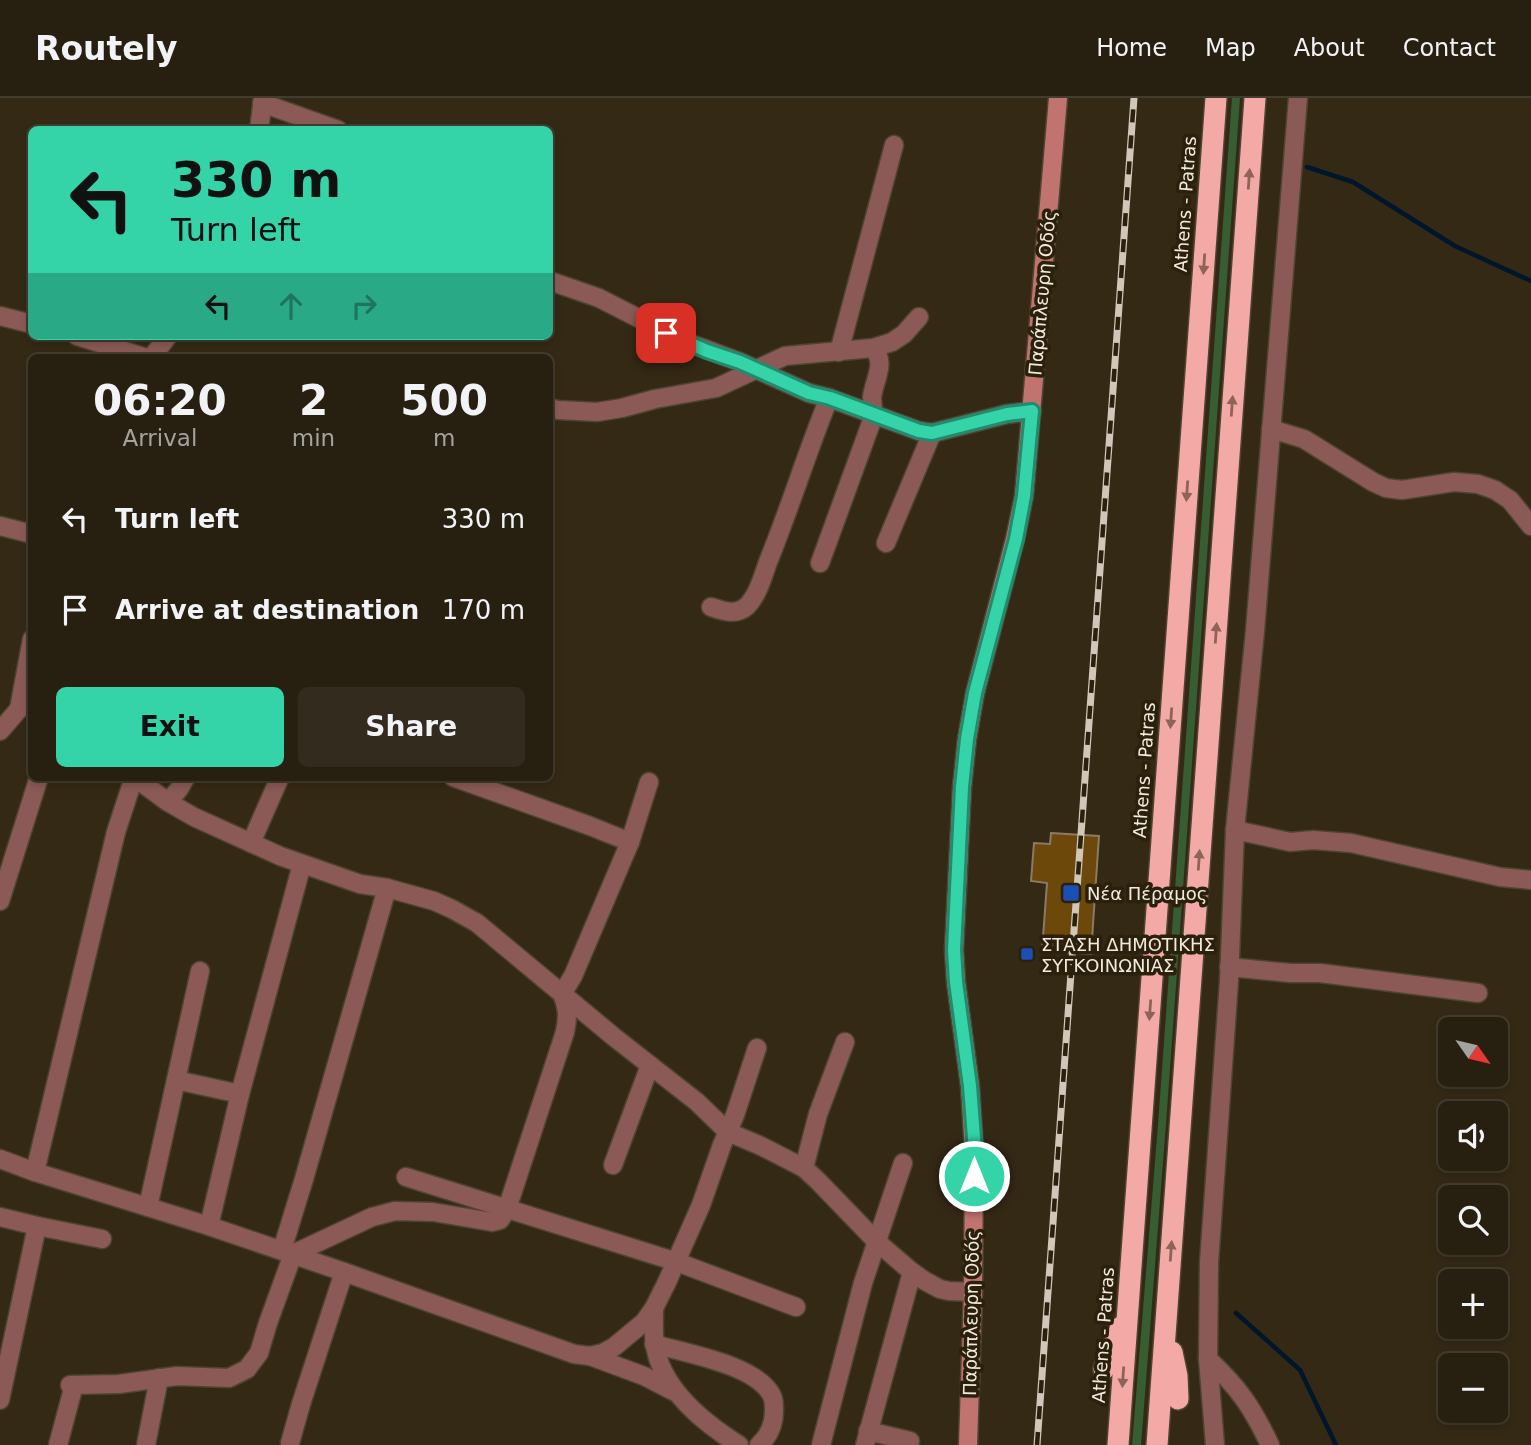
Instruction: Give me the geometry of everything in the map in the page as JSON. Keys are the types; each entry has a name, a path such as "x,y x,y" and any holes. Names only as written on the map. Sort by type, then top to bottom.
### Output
{"highway":[{"name":"Athens - Patras","path":"1118,1445 1216,98"},
{"path":"1157,1445 1255,98"},
{"path":"1104,1368 1128,1309"},
{"path":"1166,1319 1177,1376 1178,1399"}],"main road":[{"name":"Παράπλευρη Οδός","path":"968,1445 975,1151 954,950 962,787 975,693 1016,539 1024,496 1058,98"}],"street":[{"path":"1215,1445 1208,1359 1209,1263 1229,967 1235,830 1255,631 1298,98"},
{"path":"259,126 262,101 328,126"},
{"path":"839,352 894,145"},
{"path":"553,282 600,298 681,340 740,362 809,393 830,398 919,431 932,433 1007,414 1032,411"},
{"path":"0,316 28,323"},
{"path":"553,409 597,412 716,388 785,356 873,348 892,342 904,334 919,317"},
{"path":"90,340 134,354"},
{"path":"154,354 165,340"},
{"path":"820,563 874,415 872,397 880,360 873,348"},
{"path":"711,607 725,612 740,610 754,597 830,398"},
{"path":"1271,429 1304,439 1386,488 1402,490 1454,482 1478,484 1510,500 1531,526"},
{"path":"886,543 932,433"},
{"path":"0,526 28,533"},
{"path":"0,731 25,712 28,681"},
{"path":"0,901 38,781"},
{"path":"35,1172 116,832 133,781"},
{"path":"139,781 194,817 251,843 360,884 387,888 434,901 477,923 697,1102 729,1132 804,1168 876,1241 912,1272 940,1289 973,1292"},
{"path":"168,802 184,781"},
{"path":"251,843 278,781"},
{"path":"464,781 631,842"},
{"path":"562,994 573,976 631,842 649,782"},
{"path":"1235,830 1290,842 1312,840 1351,843 1500,877 1531,880"},
{"path":"209,1226 240,1094 302,864"},
{"path":"58,1445 72,1385 119,1384 177,1376 229,1378 247,1369 259,1353 304,1179 387,888"},
{"path":"1229,967 1321,973 1478,993"},
{"path":"148,1206 200,971"},
{"path":"287,1252 372,1217 395,1211 433,1212 492,1222 500,1220 507,1209 565,1032 568,1016 562,994"},
{"path":"804,1168 818,1114 845,1042"},
{"path":"590,1356 614,1347 644,1322 654,1308 701,1205 757,1048"},
{"path":"613,1164 650,1065"},
{"path":"176,1080 240,1094"},
{"path":"0,1159 287,1252 574,1354 590,1356 644,1376 682,1397"},
{"path":"821,1445 863,1283 903,1164"},
{"path":"406,1177 677,1262 796,1307"},
{"path":"0,1217 102,1239"},
{"path":"0,1400 37,1226"},
{"path":"290,1443 344,1272"},
{"path":"910,1441 867,1438 912,1272"},
{"path":"654,1308 654,1344 664,1373 690,1407 717,1431 739,1445"},
{"path":"654,1344 724,1363 758,1380 768,1389 773,1398 774,1416 770,1431 759,1445"},
{"path":"1208,1359 1242,1394 1270,1445"},
{"path":"146,1445 159,1378"}],"green space":[{"path":"1232,98 1240,98 1166,1124 1141,1445 1132,1445 1158,1125"}],"building":[{"path":"1051,833 1099,836 1091,954 1042,951 1047,883 1031,881 1034,843 1050,844"}],"waterway":[{"path":"1307,167 1353,182 1455,246 1531,281"},
{"path":"1236,1313 1300,1370 1336,1445"}],"railway":[{"path":"1037,1445 1134,98"}],"place":[{"name":"Νέα Πέραμος","path":"1071,893"},
{"name":"ΣΤΑΣΗ ΔΗΜΟΤΙΚΗΣ ΣΥΓΚΟΙΝΩΝΙΑΣ","path":"1027,954"}],"route":[{"path":"666,333 809,393 830,398 919,431 932,433 1007,414 1032,411 1024,496 1016,539 975,693 962,787 954,950 970,1086 975,1151 974,1176"}]}
